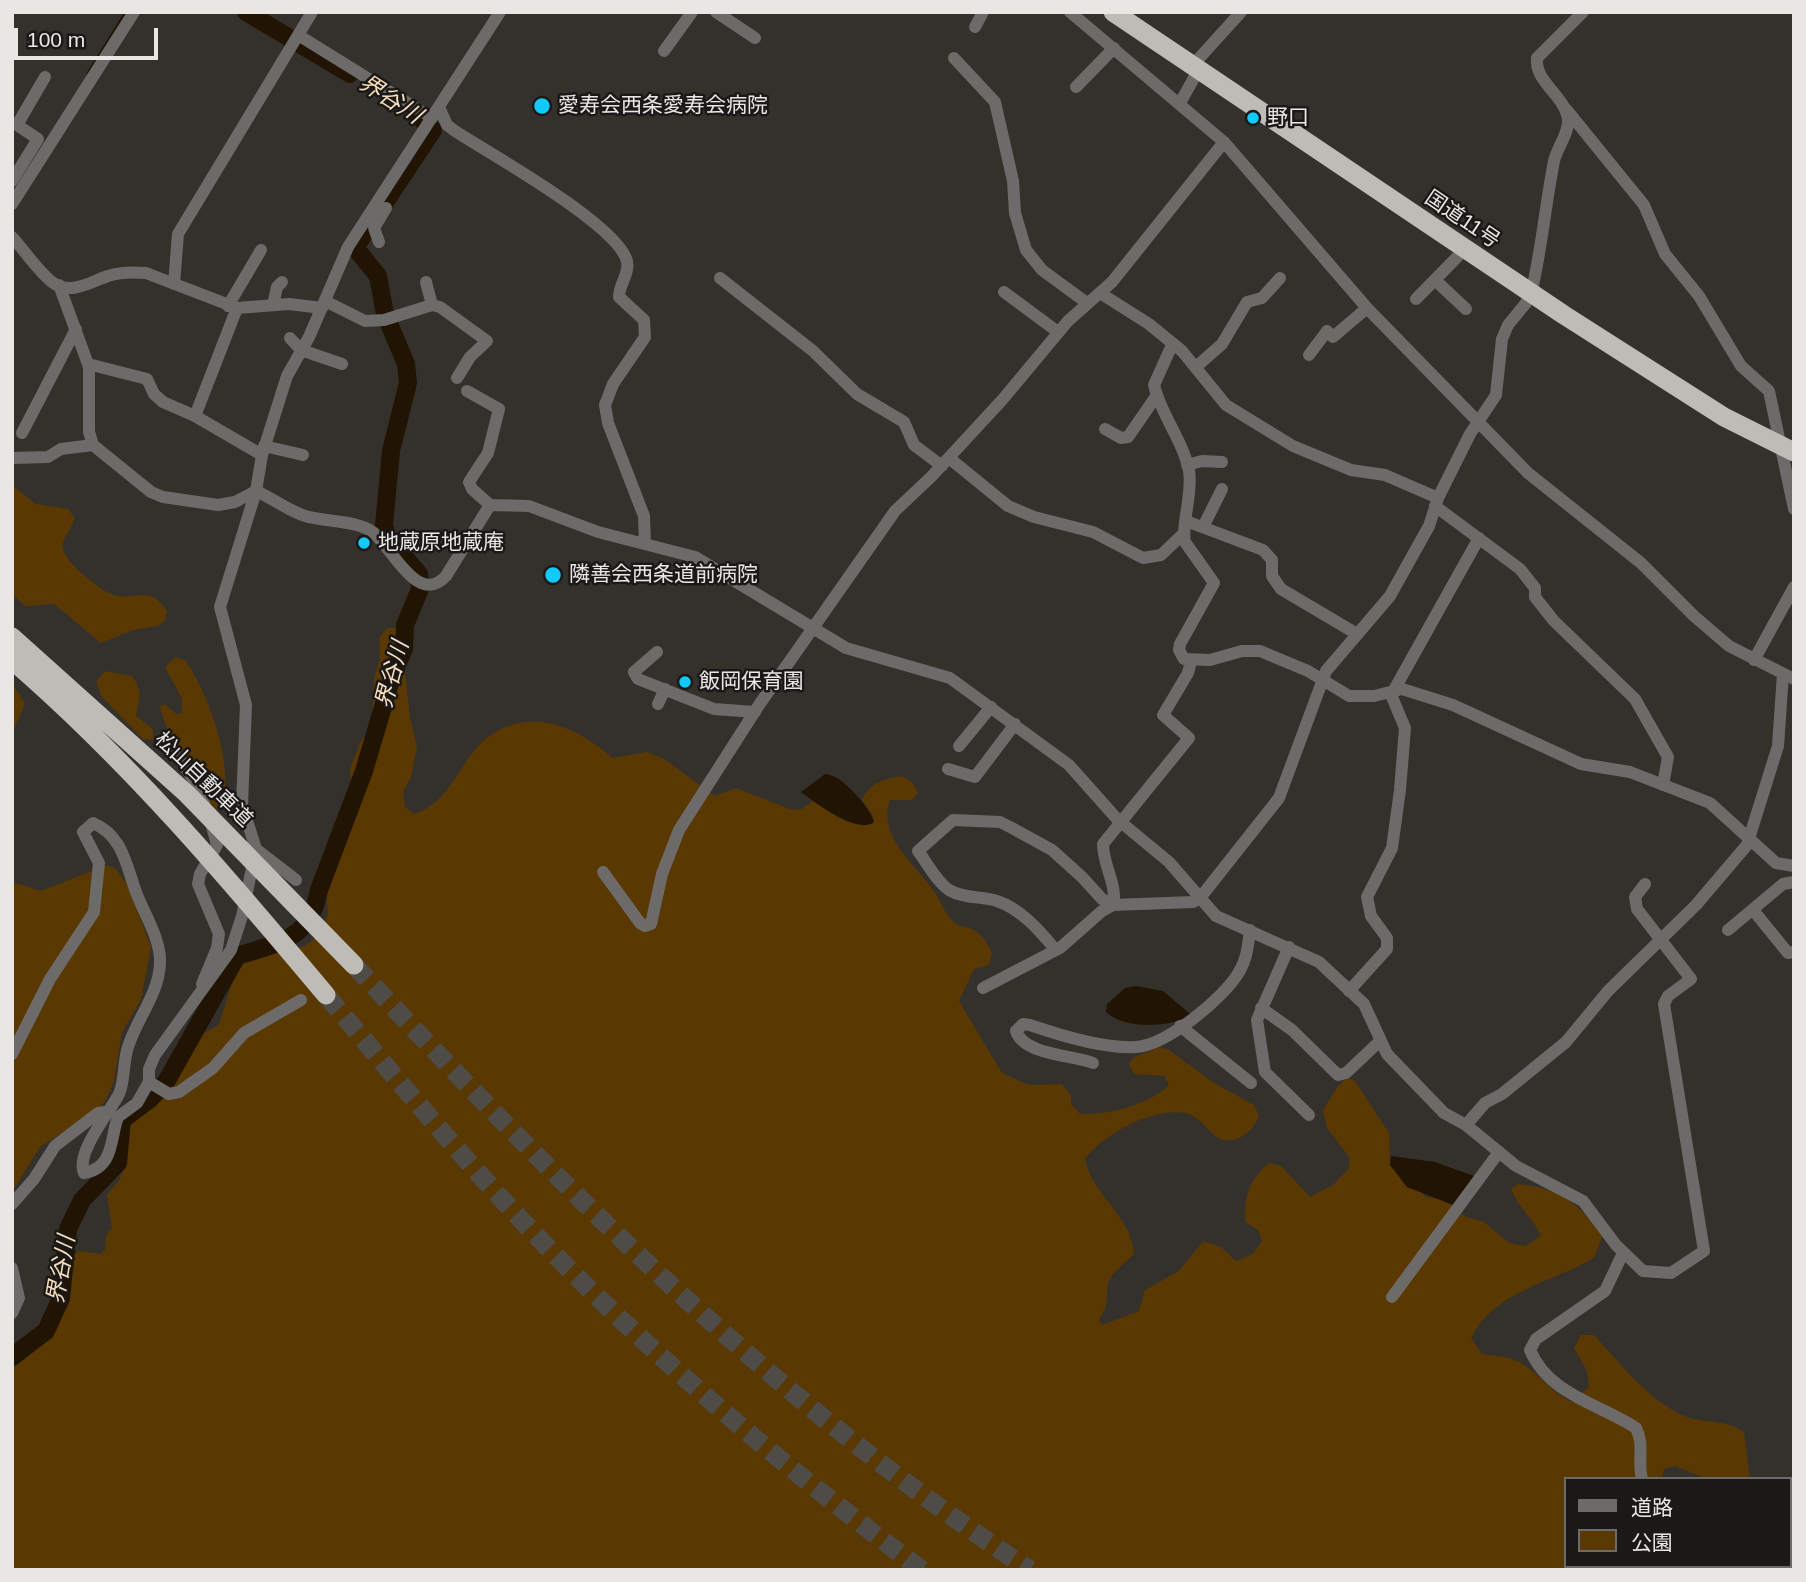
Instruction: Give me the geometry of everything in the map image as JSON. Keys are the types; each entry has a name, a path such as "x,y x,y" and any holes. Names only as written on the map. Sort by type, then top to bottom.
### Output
{"highway":[{"name":"国道11号","path":"1113,12 1531,293 1724,417 1787,449"},
{"name":"松山自動車道","path":"12,637 187,794 354,965"},
{"name":"松山自動車道","path":"12,660 120,759 202,849 326,995"}],"street":[{"path":"12,204 134,12"},
{"path":"174,284 178,234 312,12"},
{"path":"369,225 432,118 500,12"},
{"path":"664,51 692,12"},
{"path":"716,12 755,38"},
{"path":"975,27 983,12"},
{"path":"1070,12 1224,142 1367,308 1528,473 1641,562 1693,616 1729,646 1788,677 1778,746 1746,845 1716,883 1608,991 1566,1042 1502,1094 1485,1103 1466,1125"},
{"path":"1180,103 1196,67 1241,12"},
{"path":"1055,949 1025,918 1009,906 995,900 952,892 941,884 918,852 953,820 1000,822 1052,850 1083,877 1102,899 1113,904 1193,902 1200,898 1279,798 1326,671 1390,597 1429,526 1437,502 1477,423 1496,396 1506,332 1531,293 1555,158 1567,127 1568,118 1539,73 1537,58 1583,12"},
{"path":"296,39 447,125 584,215 610,236 626,260 627,269 619,297 644,320 645,337 613,384 605,408 644,516 645,543"},
{"path":"1076,87 1114,48"},
{"path":"954,58 995,102 1013,181 1015,213 1026,250 1042,270 1087,303"},
{"path":"12,181 38,139 17,125 45,78"},
{"path":"1563,107 1573,114 1644,205 1665,254 1699,296 1741,366 1769,391 1787,449 1794,509"},
{"path":"603,872 640,923 645,926 651,924 662,874 679,830 755,712 894,510 946,462 1058,332 1112,282 1224,142"},
{"path":"12,1054 54,972 94,912 99,863 83,832 93,823 111,836 124,855 160,960 153,995 128,1047 120,1092 105,1112 104,1121 84,1153 81,1163 84,1173 94,1169 108,1155 113,1146 118,1117 137,1103 150,1083 149,1069 155,1055 231,950 242,916 256,849 242,805 246,705 220,612 286,376 324,304 348,247 386,208"},
{"path":"369,225 379,242"},
{"path":"12,237 47,278 59,285 76,288 108,276 134,272 174,284 232,307 324,304 345,308 357,318 387,319 432,305"},
{"path":"1416,299 1465,249"},
{"path":"195,416 232,307 261,250"},
{"path":"720,278 813,351 857,394 904,422 915,445 946,462 1008,506 1034,517 1083,528 1143,558 1161,555 1185,528 1203,527 1264,550 1272,560 1272,576 1281,589 1357,634"},
{"path":"1196,367 1222,344 1247,302 1262,298 1280,278"},
{"path":"1435,279 1466,310"},
{"path":"273,305 277,287 282,282"},
{"path":"426,282 432,305 487,341 470,357 457,378"},
{"path":"59,285 88,364 91,390 89,432 93,445 151,492 163,497 218,505 234,502 256,491"},
{"path":"1004,292 1058,332"},
{"path":"1100,293 1149,324 1196,367 1226,405 1293,446 1351,470 1385,475 1437,502 1520,569 1535,588 1535,597 1554,621 1597,659 1641,706 1668,757 1663,786"},
{"path":"1309,355 1327,331 1333,337 1367,308"},
{"path":"22,433 76,329"},
{"path":"290,338 301,350 342,364"},
{"path":"1172,345 1156,377 1157,395 1181,445 1187,466 1189,504 1185,528 1195,558 1214,583 1180,644 1179,650 1184,659 1191,662 1260,650 1323,680 1349,696 1374,696 1394,690 1408,690 1453,705 1581,764 1630,772 1710,803 1776,863 1794,866"},
{"path":"88,364 147,379 154,394 163,402 263,451 303,455"},
{"path":"467,391 499,409 488,453 469,482 472,489 490,505 528,506 598,532 695,557 846,648 950,678 1069,765 1120,822 1169,862 1216,916 1311,956 1364,1004 1387,1054 1444,1113 1466,1125 1516,1166 1583,1200 1623,1253 1643,1271 1671,1273 1704,1251 1664,1004 1668,996 1691,979 1637,909 1635,897 1645,884"},
{"path":"1105,429 1121,438 1128,437 1157,395"},
{"path":"12,458 48,457 61,449 93,445"},
{"path":"1187,466 1202,461 1222,462"},
{"path":"1203,527 1222,489"},
{"path":"256,491 302,515 368,529 415,580 430,586 438,584 446,576 490,505"},
{"path":"1349,991 1387,949 1387,938 1371,916 1367,897 1392,849 1400,790 1405,728 1392,697 1394,690 1479,538"},
{"path":"1754,660 1794,587"},
{"path":"657,652 633,676 713,709 755,712"},
{"path":"983,988 1055,949 1113,904 1116,892 1103,857 1102,844 1189,738 1163,715 1188,673 1191,662"},
{"path":"658,704 665,689"},
{"path":"959,746 991,707"},
{"path":"948,769 975,777 1015,724"},
{"path":"170,745 194,779 217,837 217,845 200,874 198,884 219,934 217,948 199,991"},
{"path":"256,849 296,880"},
{"path":"1728,930 1783,884 1794,882"},
{"path":"1753,910 1788,953 1794,952"},
{"path":"1093,1063 1033,1047 1023,1042 1016,1031 1023,1024 1083,1040 1139,1047 1181,1026 1232,984 1246,958 1250,930"},
{"path":"1289,947 1257,1020 1265,1072 1309,1115"},
{"path":"150,1083 169,1094 179,1092 223,1060 244,1033 301,1000"},
{"path":"1261,1008 1292,1030 1338,1075 1346,1073 1380,1041"},
{"path":"1181,1026 1251,1083"},
{"path":"12,1204 34,1179 55,1146 99,1113 105,1112"},
{"path":"1392,1297 1499,1152"},
{"path":"1623,1253 1605,1291 1536,1339 1530,1349 1533,1357 1562,1388 1636,1429 1643,1451 1639,1466 1642,1477"},
{"path":"12,1268 19,1298 12,1313"}],"green space":[{"path":"12,485 36,504 68,509 75,518 63,542 63,549 79,571 117,596 147,595 153,598 167,611 165,620 158,626 133,630 101,643 54,604 25,606 12,594"},
{"path":"387,628 396,628 401,633 410,718 417,747 411,777 403,792 405,807 414,814 437,801 477,747 487,738 503,728 537,721 553,724 585,737 613,758 647,752 664,759 715,796 736,788 792,810 802,809 813,801 838,817 874,817 862,800 869,789 878,782 902,776 912,782 918,793 912,800 890,800 887,814 894,839 935,893 949,917 956,924 979,934 992,953 989,965 974,969 959,1001 1002,1073 1029,1085 1062,1084 1071,1096 1071,1104 1080,1114 1103,1113 1151,1098 1169,1085 1164,1076 1134,1074 1129,1064 1133,1058 1159,1047 1169,1050 1214,1083 1254,1105 1259,1115 1254,1126 1239,1138 1223,1140 1192,1115 1172,1112 1130,1124 1104,1140 1085,1159 1095,1184 1126,1228 1132,1240 1134,1254 1113,1274 1108,1283 1106,1306 1099,1320 1102,1325 1139,1311 1145,1290 1179,1271 1203,1241 1221,1247 1236,1261 1253,1254 1262,1241 1259,1231 1246,1222 1247,1197 1257,1175 1269,1163 1281,1166 1310,1197 1333,1185 1349,1168 1349,1157 1327,1128 1323,1110 1338,1086 1347,1078 1355,1081 1389,1133 1390,1165 1426,1197 1446,1200 1466,1217 1484,1222 1509,1243 1525,1246 1541,1236 1511,1189 1518,1184 1533,1186 1567,1199 1603,1235 1594,1258 1526,1289 1494,1309 1481,1322 1471,1338 1482,1354 1504,1357 1525,1365 1557,1393 1572,1402 1589,1387 1587,1371 1574,1348 1581,1335 1594,1335 1636,1381 1660,1402 1687,1417 1724,1423 1744,1432 1750,1477 1702,1477 1675,1466 1664,1469 1662,1477 1564,1477 1564,1568 1665,1570 12,1570 12,1362 40,1341 57,1318 66,1291 72,1257 79,1251 101,1254 105,1250 106,1235 112,1228 107,1195 120,1179 126,1160 128,1125 179,1046 219,1025 233,980 244,960 305,946 313,940 328,915 326,889 356,807 350,769 360,743 372,724 374,678 380,659 380,637"},
{"path":"175,657 185,660 195,676 218,731 225,771 223,808 216,809 209,800 162,716 160,706 165,704 176,714 182,713 182,699 165,667"},
{"path":"105,671 132,676 139,691 136,716 153,729 153,740 143,739 102,697 96,682"},
{"path":"12,682 25,704 12,734"},
{"path":"107,865 116,869 128,886 151,947 141,1000 122,1032 114,1081 106,1100 95,1112 40,1147 12,1192 12,882 41,891"}],"shaded area":[{"path":"825,774 839,779 854,792 874,822 867,825 847,821 801,792"},
{"path":"1136,986 1163,991 1190,1014 1172,1022 1148,1025 1124,1022 1106,1012 1107,1004 1125,988"},
{"path":"1391,1156 1435,1162 1474,1176 1453,1205 1407,1187 1390,1165"}],"waterway":[{"path":"88,73 126,12"},
{"name":"界谷川","path":"246,12 350,74"},
{"name":"界谷川","path":"12,1357 46,1331 61,1298 68,1229 82,1200 118,1163 122,1120 150,1099 166,1082 237,956 291,936 300,929 315,907 364,771 393,673 404,649 405,625 420,589 419,574 387,536 384,525 391,451 408,383 406,364 385,314 378,276 357,250 358,243 433,130 416,114"}],"tunnel":[{"path":"354,965 512,1130 674,1288 758,1363 845,1435 935,1504 1030,1570"},
{"path":"326,995 497,1194 600,1299 688,1381 780,1459 922,1570"}],"place":[{"name":"愛寿会西条愛寿会病院","path":"542,106"},
{"name":"野口","path":"1253,118"},
{"name":"地蔵原地蔵庵","path":"364,543"},
{"name":"隣善会西条道前病院","path":"553,575"},
{"name":"飯岡保育園","path":"685,682"}]}
